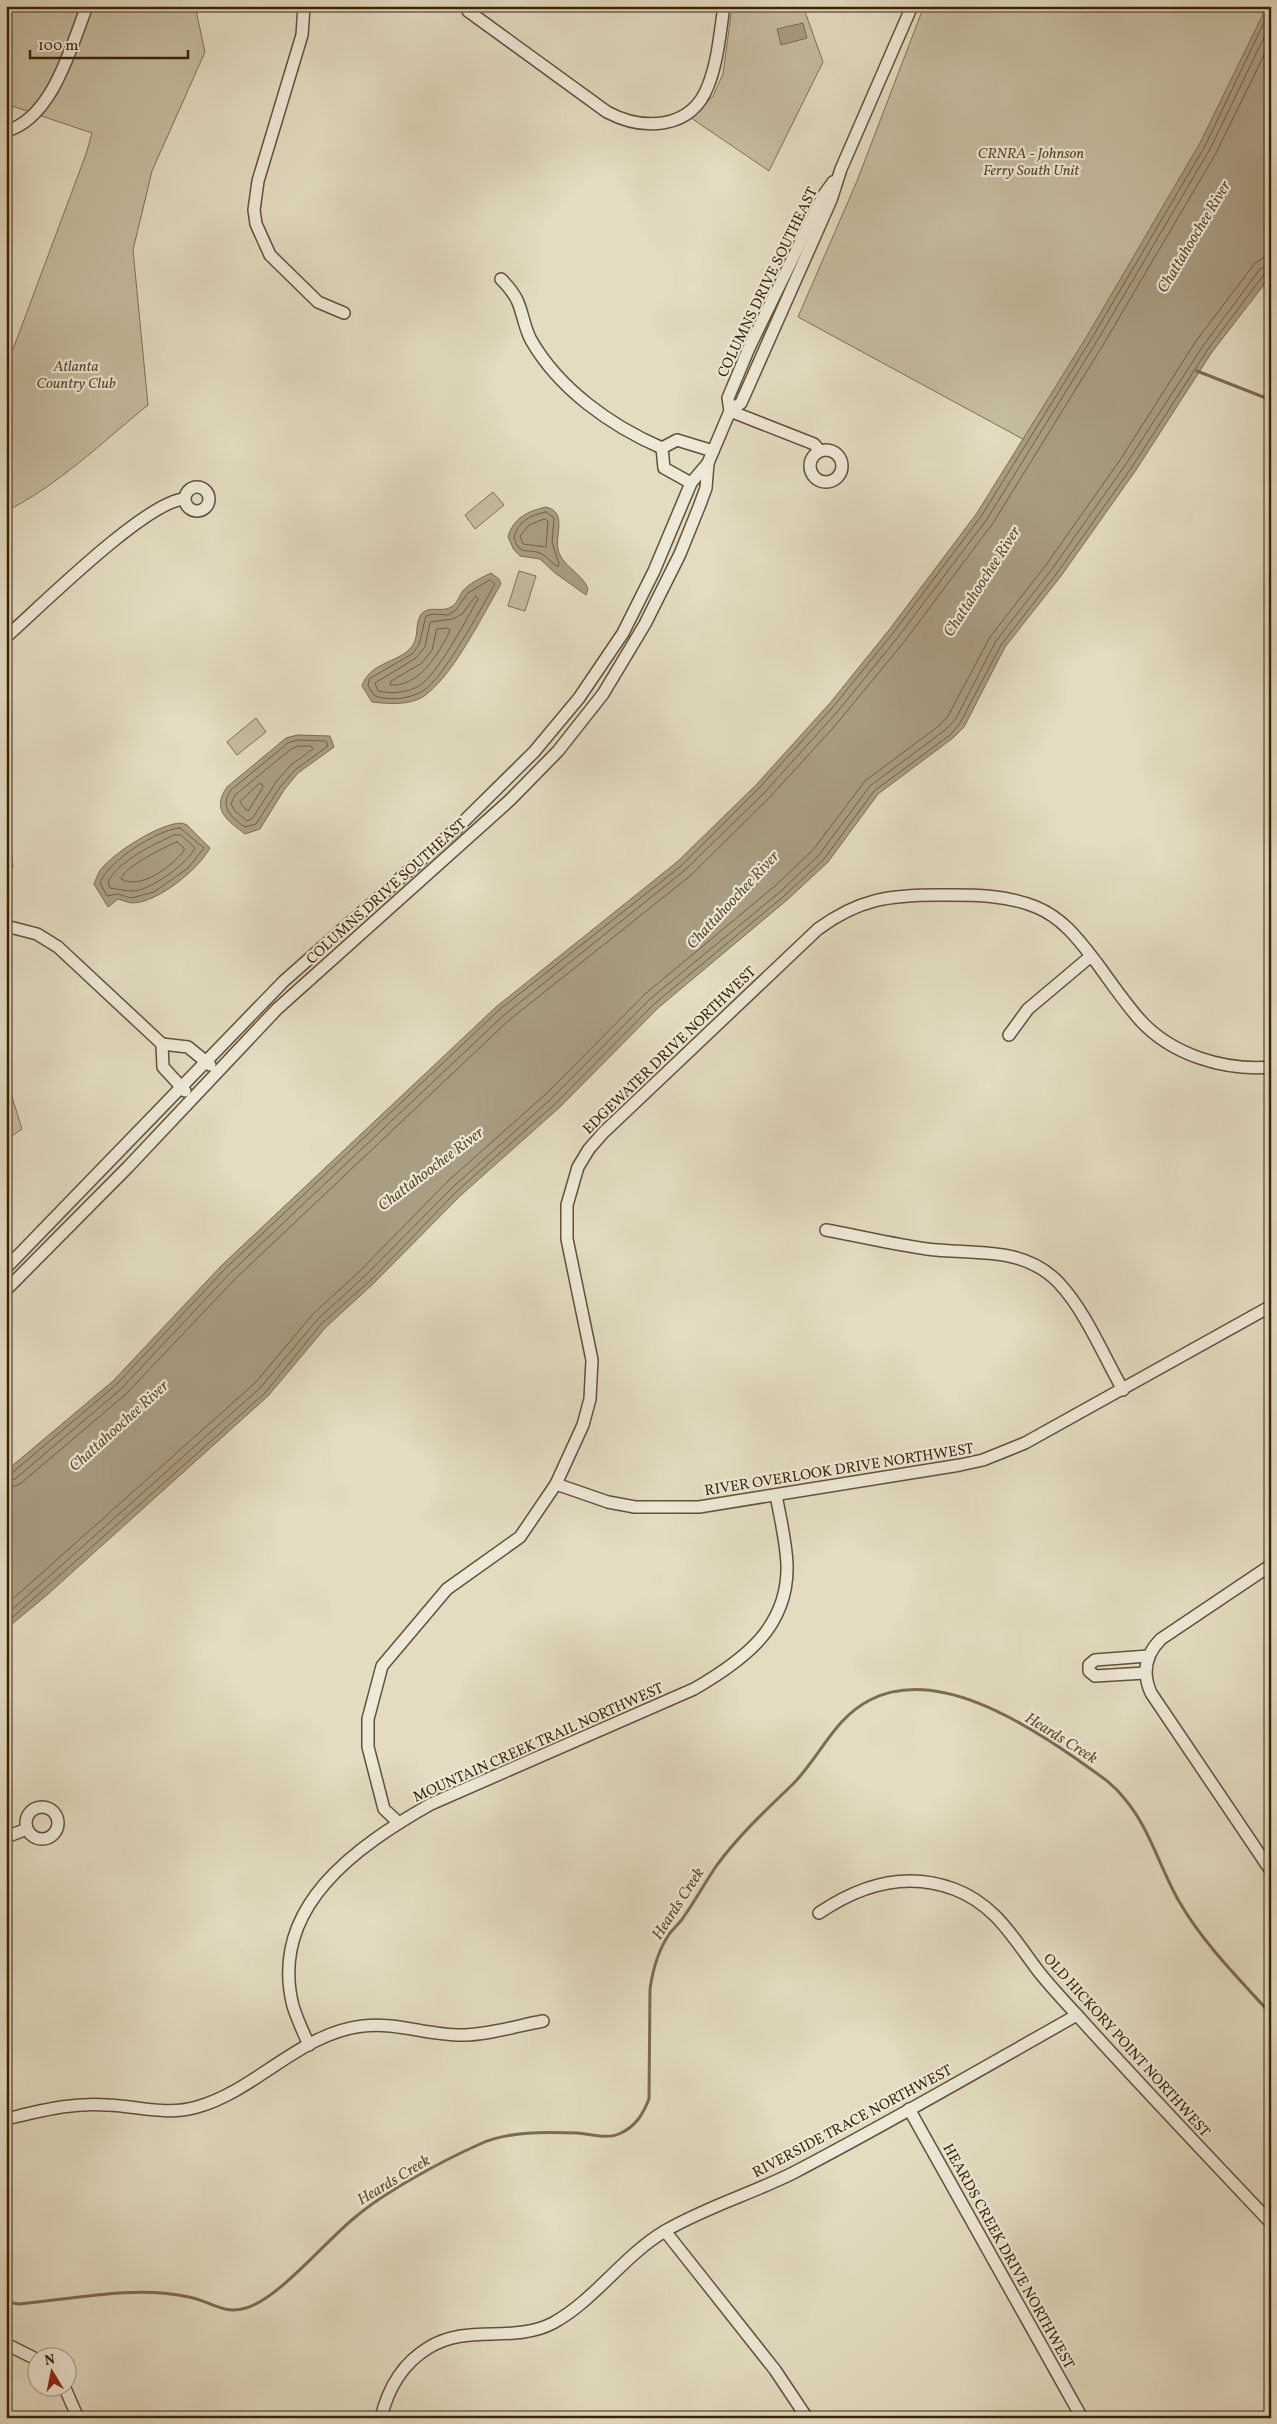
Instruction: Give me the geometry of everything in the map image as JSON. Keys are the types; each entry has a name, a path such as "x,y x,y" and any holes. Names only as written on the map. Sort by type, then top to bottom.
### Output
{"street":[{"path":"6,131 25,124 42,108 87,6"},
{"path":"304,6 302,35 258,181 254,210 256,224 270,255 318,302 344,313"},
{"path":"468,10 607,112 625,122 646,125 676,119 689,111 708,88 713,73 724,6"},
{"name":"COLUMNS DRIVE SOUTHEAST","path":"6,1268 284,981 457,828 510,778 556,727 579,698 622,633 654,571 691,483 708,463 730,412 742,403 831,200 841,169 912,6"},
{"path":"501,278 517,300 524,325 532,341 568,387 608,418 662,448"},
{"path":"730,412 814,444 820,451"},
{"path":"662,448 676,440 713,451"},
{"path":"662,448 664,468 691,483"},
{"name":"COLUMNS DRIVE SOUTHEAST","path":"6,1290 76,1221 277,1009 527,785 576,730 624,662 664,587 706,488 708,463"},
{"path":"6,637 129,528 173,501 184,499"},
{"name":"EDGEWATER DRIVE NORTHWEST","path":"398,1823 384,1809 368,1747 368,1719 376,1682 382,1666 447,1590 520,1537 556,1484 583,1425 592,1375 589,1336 567,1239 567,1205 578,1167 589,1149 603,1133 818,929 838,914 862,903 902,895 986,895 1012,899 1037,907 1060,921 1078,938 1140,1020 1161,1038 1185,1052 1214,1063 1241,1068 1271,1067"},
{"path":"6,926 37,934 58,947 162,1044 188,1047 217,1071"},
{"path":"1009,1034 1028,1009 1091,956"},
{"path":"162,1044 163,1067 192,1098"},
{"path":"826,1230 926,1248 1000,1252 1037,1266 1057,1281 1072,1299 1122,1390"},
{"name":"RIVER OVERLOOK DRIVE NORTHWEST","path":"556,1484 608,1502 658,1508 699,1507 960,1466 983,1460 1025,1443 1271,1306"},
{"name":"MOUNTAIN CREEK TRAIL NORTHWEST","path":"309,2045 297,2019 290,1989 291,1960 300,1922 312,1898 330,1876 398,1823 465,1788 694,1689 720,1674 741,1658 776,1619 785,1594 787,1561 776,1495"},
{"path":"1271,1565 1161,1639 1148,1656 1145,1672 1151,1693 1271,1871"},
{"path":"1145,1672 1095,1676 1089,1671 1089,1665 1094,1660 1148,1656"},
{"path":"6,1837 27,1829"},
{"name":"OLD HICKORY POINT NORTHWEST","path":"819,1913 853,1892 885,1882 922,1881 956,1890 980,1902 999,1917 1041,1974 1077,2015 1271,2223"},
{"name":"RIVERSIDE TRACE NORTHWEST","path":"381,2418 385,2402 399,2374 409,2362 429,2347 453,2337 475,2333 518,2334 552,2323 571,2311 626,2261 665,2231 702,2211 793,2173 1077,2015"},
{"path":"6,2119 74,2105 108,2104 157,2111 194,2108 232,2094 309,2045 336,2032 363,2026 383,2026 461,2035 543,2021"},
{"name":"HEARDS CREEK DRIVE NORTHWEST","path":"909,2109 1082,2418"},
{"path":"665,2231 775,2370 807,2418"},
{"path":"6,2344 28,2355"},
{"path":"68,2396 78,2418"}],"green space":[{"name":"Atlanta Country Club","path":"6,6 93,6 99,9 100,6 195,6 205,52 152,171 133,250 148,405 43,490 6,511 6,368 86,154 92,133 6,104"},
{"path":"732,6 803,6 823,62 769,171 691,118 713,96 723,74"},
{"name":"CRNRA - Johnson Ferry South Unit","path":"924,6 1271,6 1271,34 1030,443 798,317 857,181"},
{"path":"493,492 504,505 475,529 465,515"},
{"path":"519,571 536,576 525,611 508,606"},
{"path":"256,718 266,732 237,755 227,742"},
{"path":"10,836 13,868 6,869 6,837"},
{"path":"6,1078 22,1129 6,1140"}],"water":[{"name":"Chattahoochee River","path":"1267,6 1271,6 1271,272 1263,286 1212,352 1136,470 1061,576 1005,647 964,727 953,738 878,794 828,862 787,900 658,1008 560,1107 460,1196 374,1283 326,1327 268,1396 47,1595 6,1629 6,1471 113,1381 222,1265 496,1007 677,862 756,785 830,703 889,630 977,513 1087,336 1200,143"},
{"path":"803,23 807,38 781,45 777,29"},
{"path":"546,507 557,514 559,520 559,553 565,563 586,584 588,589 586,595 555,573 540,559 520,556 514,550 508,537 510,530 522,516"},
{"path":"491,573 499,579 501,584 468,642 449,671 438,683 428,693 416,700 394,703 372,702 362,686 366,678 379,666 409,650 414,643 419,617 428,610 451,607 468,586"},
{"path":"297,735 330,736 334,747 298,773 284,790 260,829 245,834 223,814 221,808 222,795 227,787 286,738"},
{"path":"182,823 187,825 210,848 204,857 187,875 154,897 133,903 118,899 108,907 94,884 101,869 116,855 150,833 173,824"}],"waterway":[{"path":"1197,371 1271,400"},
{"name":"Heards Creek","path":"6,2302 19,2304 104,2294 148,2292 189,2297 223,2309 238,2310 246,2308 259,2303 287,2282 353,2219 381,2198 431,2168 465,2151 491,2140 515,2135 577,2133 610,2136 621,2133 631,2127 644,2110 649,2099 650,1989 657,1960 666,1939 683,1918 713,1871 734,1843 803,1773 837,1727 857,1708 870,1700 896,1691 923,1690 951,1694 979,1703 1057,1745 1108,1782 1124,1798 1141,1822 1173,1890 1189,1918 1223,1961 1271,2014"}]}
